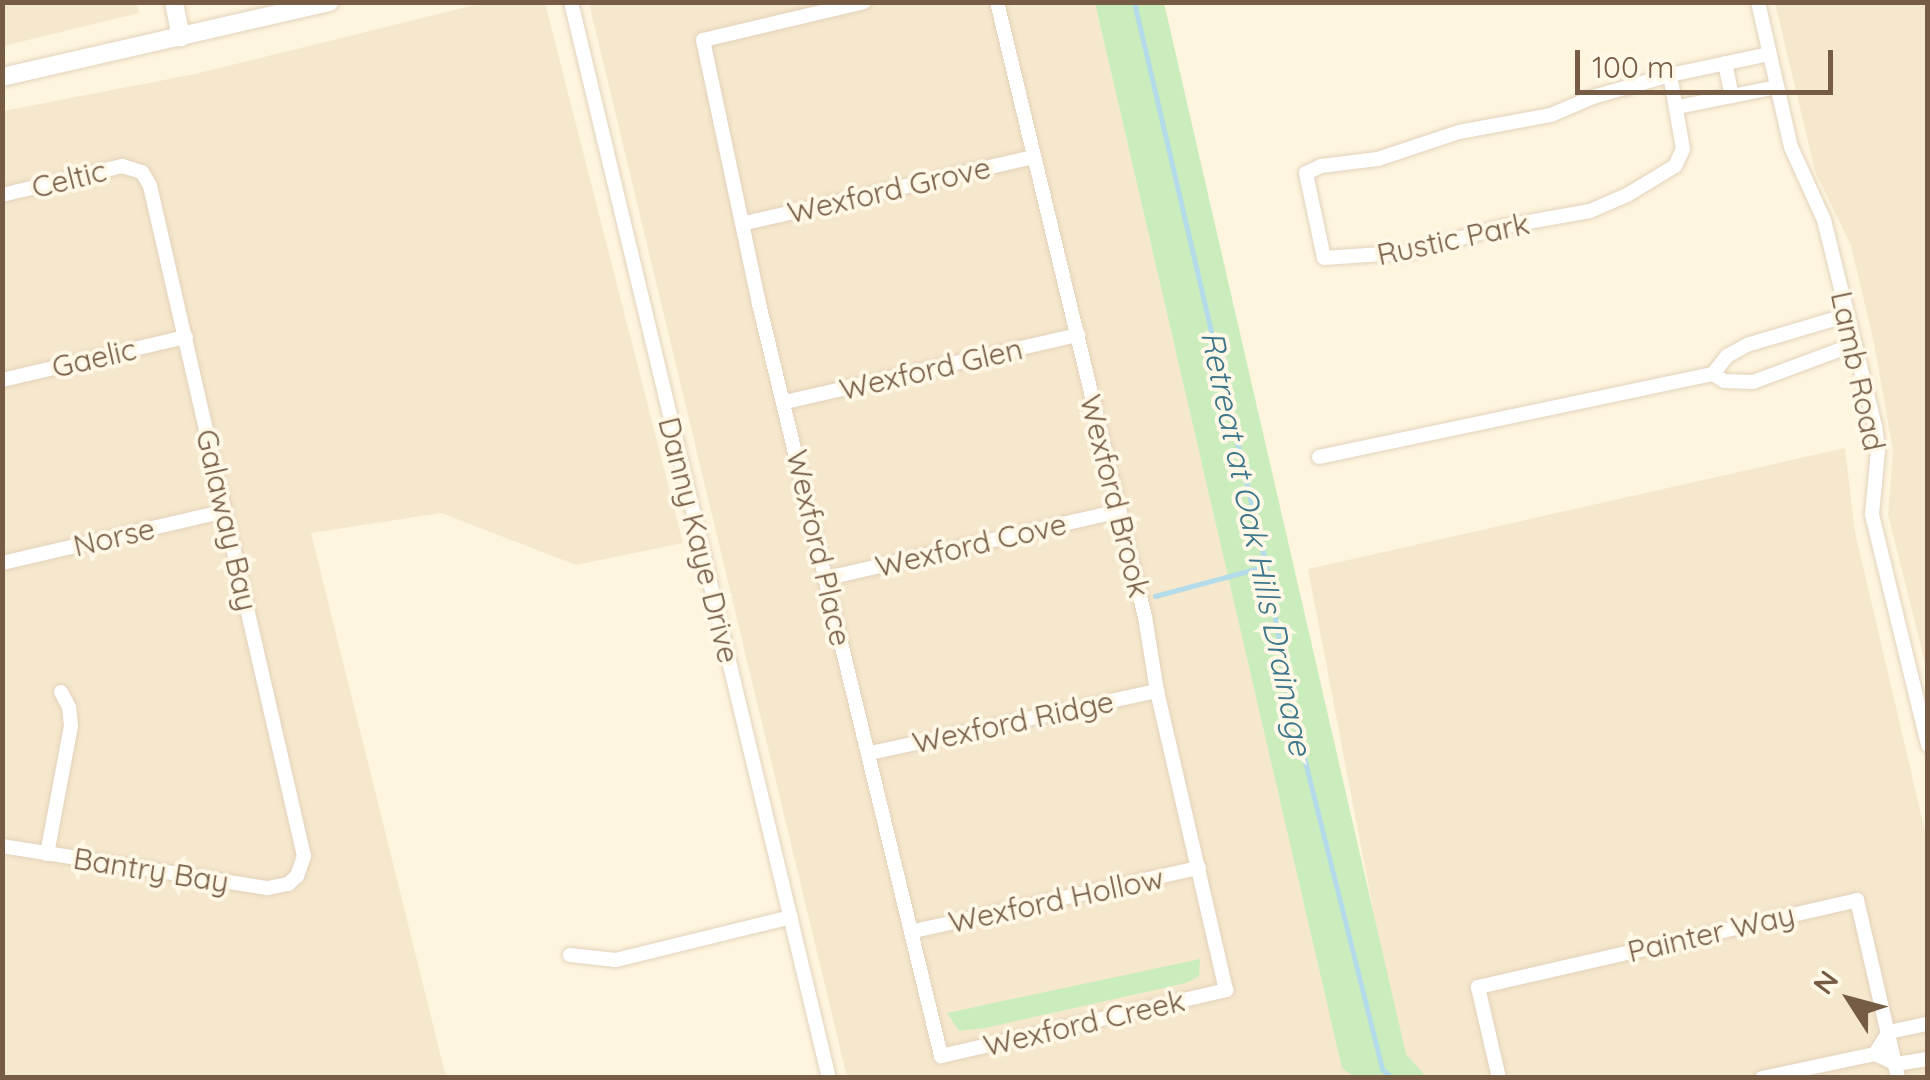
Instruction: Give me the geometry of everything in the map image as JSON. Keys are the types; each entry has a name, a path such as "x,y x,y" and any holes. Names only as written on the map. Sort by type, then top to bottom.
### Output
{"street":[{"path":"174,2 182,37"},
{"path":"2,77 330,2"},
{"name":"Danny Kaye Drive","path":"572,2 829,1078"},
{"path":"834,6 864,2"},
{"name":"Wexford Brook","path":"998,2 1116,512 1145,617 1157,691 1226,990"},
{"name":"Lamb Road","path":"1758,2 1791,147 1824,220 1855,344 1878,450 1872,515 1928,745"},
{"name":"Wexford Place","path":"834,6 703,40 941,1056"},
{"name":"Rustic Park","path":"1670,75 1683,150 1675,166 1627,195 1590,211 1500,227 1411,252 1324,258 1306,173 1321,166 1397,155 1497,123 1552,115 1593,96 1670,75 1770,54"},
{"path":"1725,63 1732,96"},
{"path":"1678,107 1776,86"},
{"name":"Wexford Grove","path":"745,224 1033,158"},
{"name":"Celtic","path":"2,195 122,166 135,168"},
{"name":"Galaway Bay","path":"135,168 142,172 154,200 186,337 304,856 297,876"},
{"path":"1318,456 1714,374 1727,356 1747,345 1848,315"},
{"name":"Wexford Glen","path":"785,402 1078,336"},
{"name":"Gaelic","path":"2,380 186,337"},
{"path":"1714,374 1724,381 1754,382 1855,344"},
{"name":"Norse","path":"2,562 225,511"},
{"name":"Wexford Cove","path":"826,578 1116,512"},
{"name":"Wexford Ridge","path":"870,753 1157,691"},
{"path":"47,854 71,726 70,707 61,692"},
{"name":"Bantry Bay","path":"2,846 268,888 288,884 297,876"},
{"name":"Wexford Hollow","path":"914,931 1199,868"},
{"name":"Painter Way","path":"1499,1078 1478,986 1857,900 1897,1071"},
{"path":"570,954 616,960 791,916"},
{"name":"Wexford Creek","path":"941,1056 1226,990"},
{"path":"1762,1078 1875,1054 1889,1032 1928,1024"},
{"path":"1875,1054 1897,1071 1928,1059"}],"shaded area":[{"path":"2,3 137,3 139,13 3,46"},
{"path":"483,3 545,3 683,543 576,565 441,513 311,533 446,1077 3,1078 3,111 195,74"},
{"path":"589,3 1095,3 1342,1067 1377,1077 847,1077"},
{"path":"1775,3 1927,3 1927,671 1888,515 1893,450 1874,343 1851,246 1815,171"},
{"path":"1845,448 1855,532 1927,840 1927,1077 1411,1077 1376,925 1308,569"}],"green space":[{"path":"1095,3 1164,3 1406,1054 1426,1077 1354,1077 1342,1068"},
{"path":"1200,959 1199,976 1186,983 985,1028 959,1031 947,1013"}],"waterway":[{"name":"Retreat at Oak Hills Drainage","path":"1134,2 1266,566 1288,694 1382,1069 1392,1078"},
{"path":"1155,596 1266,566"}]}
